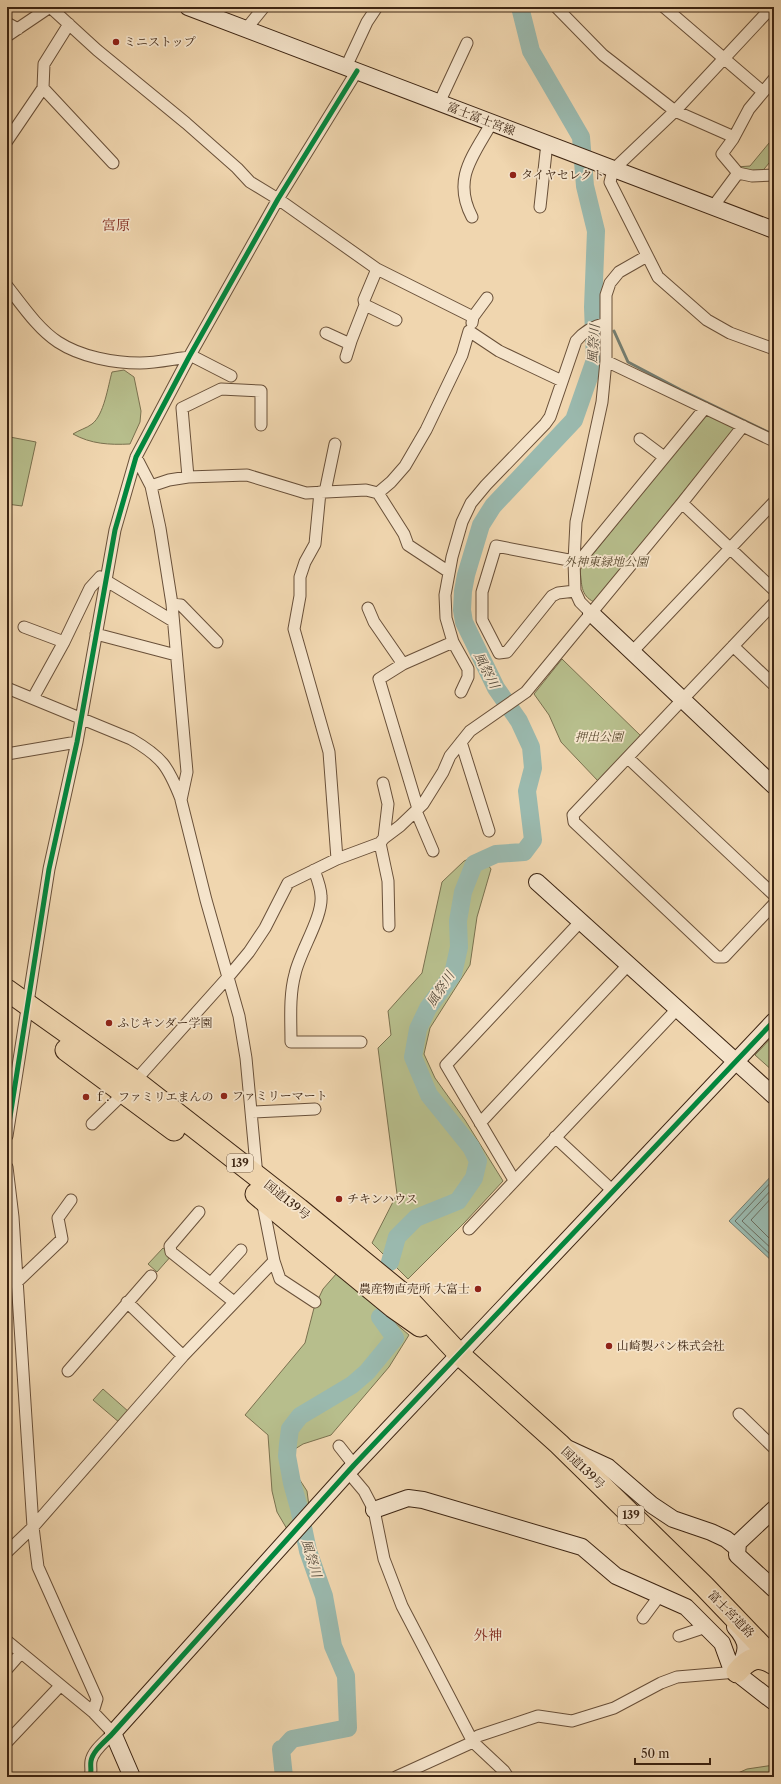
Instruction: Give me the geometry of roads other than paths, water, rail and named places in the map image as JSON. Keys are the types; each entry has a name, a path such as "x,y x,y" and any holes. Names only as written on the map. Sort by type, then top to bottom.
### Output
{"highway":[{"name":"国道139号","path":"7,990 20,1011 130,1086 257,1176 404,1295 459,1354 559,1444 704,1586"},
{"name":"国道139号","path":"130,1086 261,1198 393,1306 459,1354"},
{"name":"富士宮道路","path":"704,1586 774,1659"},
{"path":"737,1672 745,1663 756,1658 762,1658 774,1664"}],"street":[{"path":"7,36 50,7 237,168 250,182 278,199 377,270 473,317"},
{"name":"富士富士宮線","path":"188,7 352,69 491,124 546,143 712,208 774,230"},
{"path":"246,29 264,7"},
{"path":"7,1136 20,1011 77,742 115,530 136,457 189,356 352,69 367,22 377,7"},
{"path":"556,7 603,55 676,111 734,137"},
{"path":"664,7 762,91"},
{"path":"772,7 676,111 613,170 610,182 658,278 708,320 730,333 774,349"},
{"path":"7,23 18,29"},
{"path":"7,141 43,88 44,64 69,24"},
{"path":"439,103 467,43"},
{"path":"774,79 762,91 749,109 734,137 722,154 738,173 752,176 774,175"},
{"path":"43,88 114,163"},
{"path":"472,217 463,187 465,171 491,124"},
{"path":"540,207 546,143"},
{"path":"712,208 738,173"},
{"path":"647,256 619,272 610,283 606,295 606,361 602,402 576,522 574,561 575,591 580,602 591,613 774,786"},
{"path":"346,357 366,305 364,300 377,270"},
{"path":"7,286 37,322 58,342 78,352 112,361 141,364 189,356 231,376"},
{"path":"151,486 169,480 188,477 247,475 306,492 366,490 378,492 391,482 405,466 426,430 462,355 473,317 487,298"},
{"path":"366,305 396,320"},
{"path":"461,692 468,677 468,669 453,642 446,618 445,595 448,572 462,522 471,503 486,485 550,417 576,341 587,330 605,323"},
{"path":"469,331 499,351 562,381"},
{"path":"326,333 350,344"},
{"path":"606,361 774,441"},
{"path":"188,477 182,408 221,389 261,391 261,425"},
{"path":"575,591 558,593 552,596 507,652 499,652 482,620 482,592 496,546 574,561 581,559 705,408"},
{"path":"92,1124 130,1086 229,976 265,928 288,883 382,840 417,810 461,742 470,731 526,692 682,503 743,426"},
{"path":"640,438 664,457"},
{"path":"335,444 323,492 315,544 305,562 300,577 300,596 294,629 329,752 337,860"},
{"path":"136,457 151,486 160,528 172,604 187,772 181,800"},
{"path":"378,492 404,534 408,545 448,572"},
{"path":"632,652 774,502"},
{"path":"682,503 774,590"},
{"path":"33,698 64,642 90,588 100,577 173,621"},
{"path":"774,603 573,815 574,822 717,957 724,957 774,904"},
{"path":"172,604 181,605 217,642"},
{"path":"368,608 374,622 403,664"},
{"path":"24,627 64,642"},
{"path":"96,634 176,654"},
{"path":"433,851 417,810 379,679 403,664 453,642"},
{"path":"733,646 774,685"},
{"path":"7,688 131,739 150,750 162,761 171,774 181,800 206,900 229,976 241,1024 252,1112 257,1176"},
{"path":"7,754 77,742"},
{"path":"461,742 489,831"},
{"path":"628,758 774,895"},
{"path":"383,783 388,804 382,840 388,881 389,926"},
{"path":"314,870 322,897 317,920 300,955 294,976 290,1009 291,1042 361,1042"},
{"path":"537,882 774,1096"},
{"path":"514,1180 446,1065 581,921"},
{"path":"480,1123 629,964"},
{"path":"469,1229 678,1008"},
{"path":"90,1777 92,1773 91,1762 94,1752 113,1733 351,1468 774,1021"},
{"path":"252,1112 315,1110"},
{"path":"555,1137 613,1191"},
{"path":"7,1167 10,1220 17,1282 33,1527 38,1567 98,1699 93,1712"},
{"path":"261,1198 274,1261 280,1279 315,1302"},
{"path":"17,1282 62,1240 58,1218 72,1200"},
{"path":"199,1212 170,1246 171,1252 234,1302"},
{"path":"211,1283 241,1250"},
{"path":"7,1552 33,1527 183,1356 274,1261"},
{"path":"68,1371 151,1276"},
{"path":"127,1302 183,1356"},
{"path":"739,1414 774,1448"},
{"path":"559,1444 608,1467 652,1505 673,1519 711,1532 726,1539 737,1548"},
{"path":"339,1446 374,1510 384,1559 402,1606 473,1742 504,1771 508,1777"},
{"path":"374,1510 408,1498 423,1500 480,1519 582,1547 616,1576 686,1607 722,1643 730,1665 774,1702"},
{"path":"774,1509 738,1544 737,1548 737,1555 774,1589"},
{"path":"704,1586 712,1600 742,1635 746,1645 746,1654 737,1672"},
{"path":"643,1618 660,1595"},
{"path":"679,1636 706,1627"},
{"path":"7,1641 93,1712 113,1733 132,1777"},
{"path":"7,1669 21,1653"},
{"path":"396,1777 473,1742 478,1736 538,1716 572,1721 614,1708 661,1683 677,1677 737,1672"},
{"path":"7,1742 60,1686"}],"water":[{"path":"774,1173 774,1263 729,1221"}],"waterway":[{"name":"風祭川","path":"390,1262 397,1237 416,1218 458,1201 474,1178 478,1161 471,1147 429,1095 413,1057 418,1029 428,1008 453,974 459,947 458,921 463,892 474,864 496,854 524,852 533,840 527,791 533,768 531,747 519,721 496,688 464,622 462,610 466,575 481,525 493,506 574,420 595,360 593,307 596,231 585,186 581,137 531,51 520,7"},
{"name":"風祭川","path":"593,307 601,317"},
{"path":"614,331 628,362 681,390 774,435"},
{"name":"風祭川","path":"284,1777 281,1749 283,1749 292,1739 348,1728 346,1676 333,1646 324,1596 308,1551 292,1483 287,1456 290,1429 300,1416 352,1385 367,1372 395,1338 380,1317"}],"place":[{"name":"ミニストップ","path":"116,42"},
{"name":"タイヤセレクト","path":"513,175"},
{"name":"ふじキンダー学園","path":"109,1023"},
{"name":"ファミリーマート","path":"224,1096"},
{"name":"ｆ．ファミリエまんの","path":"86,1097"},
{"name":"チキンハウス","path":"339,1199"},
{"name":"農産物直売所 大富士","path":"478,1289"},
{"name":"山崎製パン株式会社","path":"609,1346"}],"district":[{"name":"宮原","path":"116,225"},
{"name":"外神","path":"488,1635"}],"park label":[{"name":"外神東緑地公園","path":"606,562"},
{"name":"押出公園","path":"599,737"}]}
